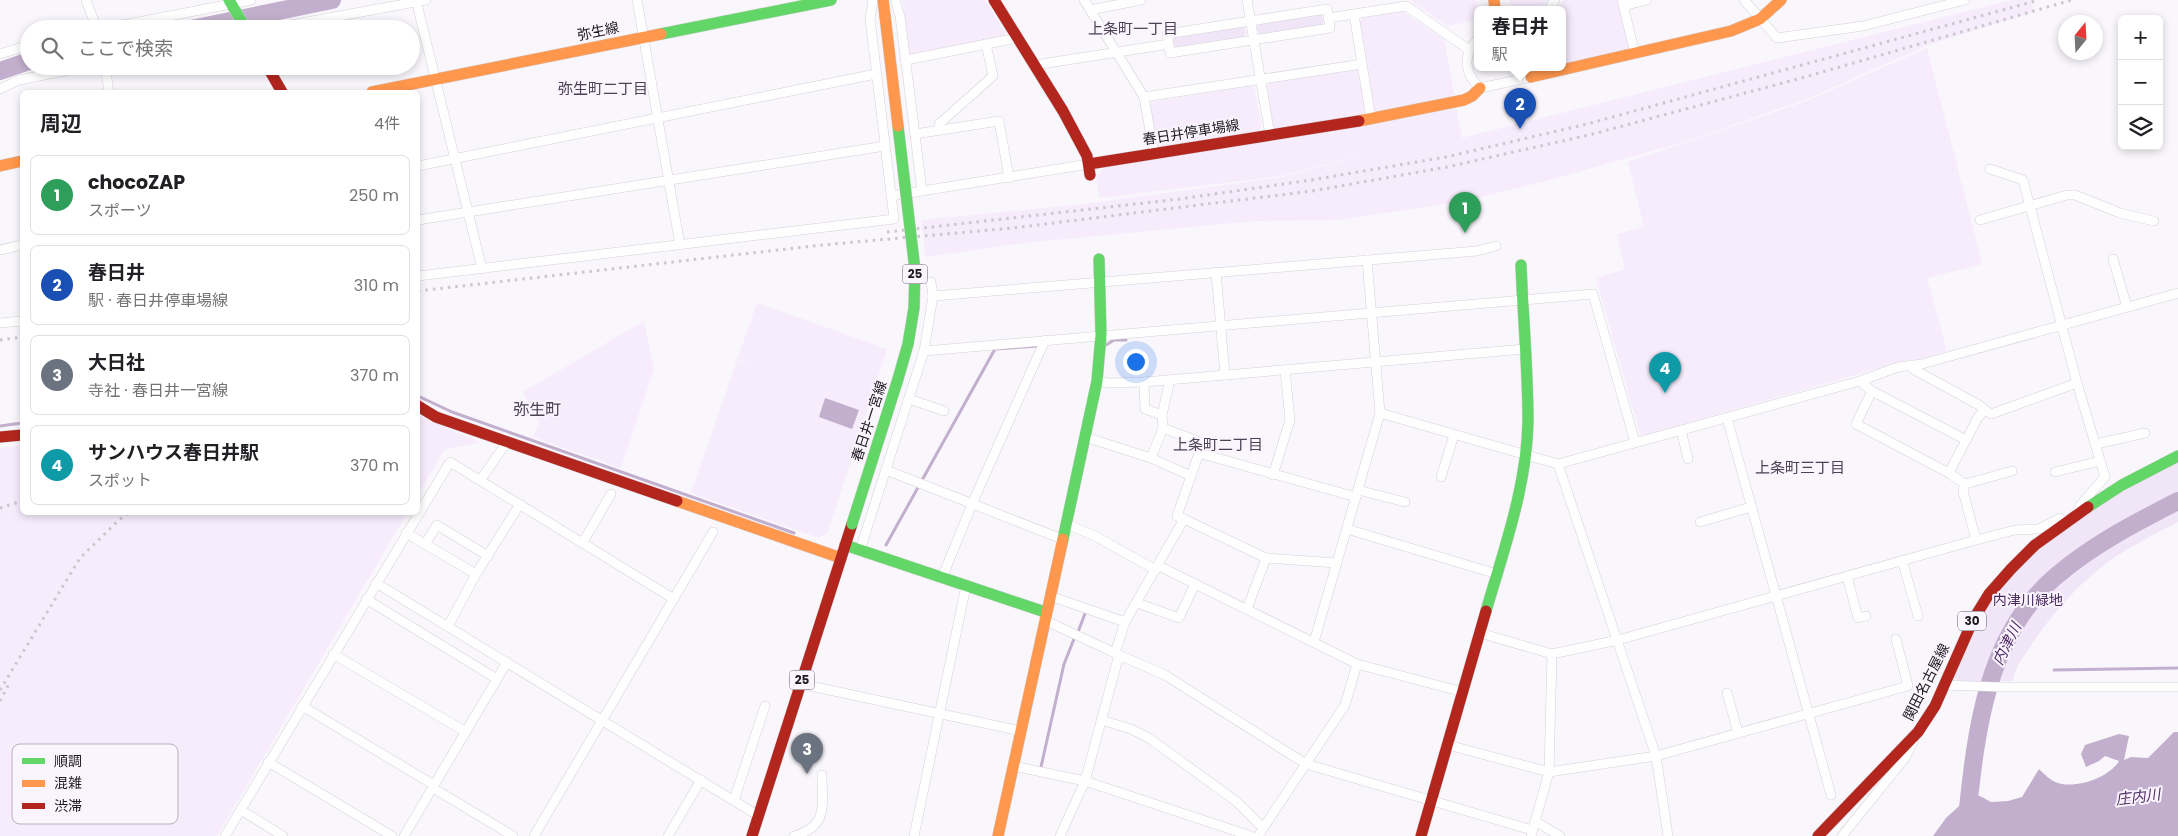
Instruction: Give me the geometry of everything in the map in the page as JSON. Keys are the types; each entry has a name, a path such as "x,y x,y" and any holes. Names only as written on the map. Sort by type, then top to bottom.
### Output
{"street":[{"path":"86,0 94,20"},
{"path":"149,20 250,0"},
{"path":"637,0 680,245"},
{"name":"弥生線","path":"383,90 831,0"},
{"path":"420,276 894,220 870,20 873,0"},
{"name":"春日井一宮線","path":"752,836 904,362 912,329 916,300 915,270 883,0"},
{"path":"895,0 900,16 922,192"},
{"path":"891,196 1009,178 1090,169 1063,111 994,0"},
{"path":"1084,0 1144,98 1154,153"},
{"path":"1090,10 1141,0"},
{"path":"1247,0 1270,135"},
{"path":"1635,54 1622,3 1647,0"},
{"path":"1744,0 1777,38 1862,26 1964,0"},
{"path":"1566,67 1635,54 1731,31 1760,19 1781,0"},
{"path":"317,20 419,1 436,80 482,269"},
{"path":"1328,18 1406,3 1468,49"},
{"path":"231,4 240,20"},
{"path":"1327,9 1330,28 1170,53 1168,34 1250,20 1327,9"},
{"path":"1354,14 1371,119"},
{"path":"906,60 1017,38"},
{"path":"1474,42 1468,49 1467,58 1470,77 1480,88 1533,73"},
{"path":"940,130 939,124 993,76 986,44"},
{"path":"1035,65 1169,44"},
{"path":"0,54 20,48"},
{"path":"1144,98 1362,64"},
{"path":"420,166 876,74"},
{"path":"0,89 19,80 44,75"},
{"path":"106,75 109,90"},
{"path":"272,75 281,90"},
{"name":"春日井停車場線","path":"1090,169 1154,153 1371,119 1464,100 1472,96 1480,88"},
{"path":"915,134 999,121 1009,178"},
{"path":"420,220 885,146"},
{"path":"0,166 20,161"},
{"path":"1990,170 2023,180 2077,383 2105,477 2081,504 2078,514"},
{"path":"1980,220 2067,195 2074,195 2120,213 2154,221"},
{"path":"0,250 20,246"},
{"path":"933,296 1477,251 1496,246"},
{"path":"998,836 1097,381 1101,335 1099,259"},
{"path":"2113,259 2127,307"},
{"path":"1314,642 1380,413 1374,362 1367,260"},
{"path":"1421,836 1515,512 1525,454 1528,422 1521,265"},
{"path":"1216,272 1225,375"},
{"path":"860,550 924,351 933,296 931,282"},
{"path":"1380,413 1558,464 1860,381 1898,367 1922,364 2178,293"},
{"path":"924,351 1593,294 1635,442"},
{"path":"0,323 20,321"},
{"path":"942,578 972,504 1045,340"},
{"path":"1097,381 1110,383 1144,382 1525,349"},
{"path":"1910,365 1913,369 1979,405 1991,414 2077,383"},
{"path":"1273,475 1290,420 1285,370"},
{"path":"1151,458 1163,428 1162,415 1170,380"},
{"path":"1860,381 1872,391 1966,440"},
{"path":"1144,382 1145,408 1162,415"},
{"path":"1872,391 1856,424 1949,473 1964,484"},
{"path":"909,399 944,411"},
{"path":"420,407 436,417 841,558"},
{"path":"1949,473 1978,418 1985,410"},
{"path":"1726,418 1831,795"},
{"path":"1163,428 1200,442 1202,453"},
{"path":"1681,430 1688,459"},
{"path":"2096,444 2145,433"},
{"path":"0,437 20,434"},
{"path":"1441,477 1454,435"},
{"path":"1085,437 1151,458 1191,476"},
{"path":"481,479 507,442"},
{"path":"1202,453 1199,453 1177,516 1266,558 1337,563"},
{"path":"1202,453 1273,475 1357,494 1405,502"},
{"name":"関田名古屋線","path":"1818,836 1917,732 1944,685 1974,618 1988,596 2029,552 2115,488 2178,456"},
{"path":"2056,472 2100,461"},
{"path":"420,510 450,462 481,479 674,599"},
{"path":"1558,464 1656,756 1668,836"},
{"path":"886,470 1062,540"},
{"path":"1964,484 2012,471"},
{"path":"1964,484 1963,490 1976,540"},
{"path":"583,542 611,494"},
{"path":"448,626 476,574 520,504"},
{"path":"1700,522 1751,507"},
{"path":"225,836 417,515"},
{"path":"1480,633 1552,654 1618,640 2014,530 2039,529 2060,518 2067,522"},
{"path":"1060,836 1084,781 1125,622 1184,519"},
{"path":"1066,524 1247,609 1357,664 1463,692"},
{"path":"425,544 437,525 488,556"},
{"path":"1347,529 1497,574"},
{"path":"534,836 713,532"},
{"path":"406,533 476,574"},
{"path":"845,545 966,586 1045,616 1117,654 1165,675 1306,764 1431,801 1560,836"},
{"path":"1247,609 1266,558"},
{"path":"1902,560 1918,616"},
{"path":"1847,576 1858,618 1866,616"},
{"path":"376,583 759,816"},
{"path":"1137,603 1179,618 1195,584"},
{"path":"914,836 966,586"},
{"path":"1050,596 1125,622"},
{"path":"366,599 497,679"},
{"path":"1448,745 1549,772 1656,756 1908,686 1896,639"},
{"path":"333,654 466,732"},
{"path":"1533,829 1549,772 1552,654"},
{"path":"404,836 507,662"},
{"path":"1101,720 1131,729 1150,738 1237,802 1261,832 1345,706 1357,664"},
{"path":"801,684 1021,731"},
{"path":"1944,685 2000,687 2178,687"},
{"path":"1728,693 1738,733"},
{"path":"302,706 513,836"},
{"path":"734,800 765,706"},
{"path":"1842,836 1905,758 1917,732"},
{"path":"268,762 392,836"},
{"path":"1013,766 1084,781 1251,836"},
{"path":"794,836 818,824 822,814 822,775"},
{"path":"668,836 701,780"},
{"path":"241,810 283,836"}],"shaded area":[{"path":"903,0 985,0 1005,32 1004,36 912,55 909,52"},
{"path":"1412,0 1476,0 1476,6 1474,6 1474,19 1472,21 1447,26"},
{"path":"1510,0 1549,0 1541,6 1514,6 1510,3"},
{"path":"1563,0 1618,0 1629,46 1626,50 1569,64 1566,62 1566,6 1559,6"},
{"path":"2012,0 2031,0 2034,12 1928,45 1809,98 1687,141 1546,181 1464,201 1339,220 1254,221 1023,243 926,257 921,220 1085,204 1283,177 1337,162 1398,150 1338,161 1282,176 1099,198 1096,177 1105,167 1363,126 1456,108 1462,138"},
{"path":"1403,12 1444,39 1454,93 1452,97 1379,112 1374,110 1360,22 1362,18"},
{"path":"1927,48 1982,264 1927,278 1947,351 1918,360 1904,361 1642,436 1596,278 1625,269 1617,234 1644,227 1628,162 1809,100"},
{"path":"1356,69 1359,72 1365,110 1363,115 1276,128 1273,126 1267,87 1269,83"},
{"path":"1251,86 1255,89 1261,127 1259,131 1160,147 1156,144 1150,105 1152,102"},
{"path":"757,303 887,349 828,532 819,538 691,493 737,361 780,375 737,360"},
{"path":"644,321 654,369 621,468 533,437 539,422 523,392"},
{"path":"420,417 480,442 444,450 420,492"},
{"path":"20,445 20,515 406,515 217,836 0,836 0,448"}],"green space":[{"path":"1321,13 1324,21 1322,25 1261,34 1258,32 1257,27 1259,23"},
{"path":"1242,26 1245,28 1246,33 1243,37 1177,47 1173,45 1175,36"},
{"name":"内津川緑地","path":"2178,460 2178,522 2117,556 2080,586 2053,615 2037,636 2017,667 2013,681 1959,681 1952,677 1989,601 2041,546 2079,517"}],"water":[{"path":"825,398 859,410 852,429 819,417"},
{"name":"庄内川","path":"2174,732 2178,732 2178,836 1933,836 1946,818 1970,796 1980,796 1991,802 2008,801 2022,797 2039,769 2055,782 2074,784 2101,777 2115,767 2119,761 2105,756 2086,767 2081,754 2085,745 2119,734 2129,736 2124,760 2131,757 2148,758"}],"waterway":[{"path":"235,20 332,0"},
{"path":"0,71 20,64"},
{"path":"1106,345 1114,340 1126,340"},
{"path":"886,545 995,349 1038,346"},
{"path":"420,397 452,412 794,533"},
{"path":"0,426 20,423"},
{"name":"内津川","path":"1965,836 1978,731 1986,696 1997,663 2011,632 2030,603 2069,565 2114,535 2178,501"},
{"path":"1078,632 1086,611"},
{"path":"1041,767 1064,664 1074,639"},
{"path":"2054,670 2178,668"}],"railway":[{"path":"887,232 1180,199 1311,180 1446,157 1587,124 2039,0"},
{"path":"420,291 822,245 1013,228 1312,191 1447,167 1589,135 1805,77 2072,0"},
{"path":"0,340 20,337"},
{"path":"0,508 20,502"},
{"path":"0,690 80,558 126,515"},
{"path":"0,701 9,684"}],"traffic: fast":[{"path":"229,0 241,20"},
{"path":"661,34 831,0"},
{"path":"852,524 898,379 908,344 914,308 915,270 898,126"},
{"path":"1063,539 1097,381 1101,335 1099,259"},
{"path":"1486,611 1519,493 1527,445 1527,382 1521,265"},
{"path":"2088,507 2122,485 2178,456"},
{"path":"845,545 1045,612"}],"traffic: slow":[{"path":"883,0 885,16"},
{"path":"1494,0 1495,6"},
{"path":"1566,69 1731,31 1760,19 1781,0"},
{"path":"885,16 898,126"},
{"path":"382,90 661,34"},
{"path":"1531,77 1557,71"},
{"path":"1359,121 1464,100 1472,96 1480,88"},
{"path":"0,166 20,161"},
{"path":"677,501 841,558"},
{"path":"998,836 1063,539"}],"traffic: jam":[{"path":"994,0 1063,111 1087,156 1090,175"},
{"path":"272,75 281,90"},
{"path":"1089,164 1359,121"},
{"path":"420,407 436,417 677,501"},
{"path":"0,437 20,435"},
{"path":"1818,836 1918,732 1935,706 1973,620 1989,594 2035,545 2088,507"},
{"path":"752,836 852,524"},
{"path":"1421,836 1486,611"}],"place":[{"name":"春日井","path":"1520,129"},
{"name":"chocoZAP","path":"1465,233"},
{"name":"サンハウス春日井駅","path":"1665,393"},
{"name":"大日社","path":"807,774"}],"district":[{"name":"上条町一丁目","path":"1133,29"},
{"name":"弥生町二丁目","path":"603,89"},
{"name":"弥生町","path":"537,409"},
{"name":"上条町二丁目","path":"1218,445"},
{"name":"上条町三丁目","path":"1800,468"}]}
